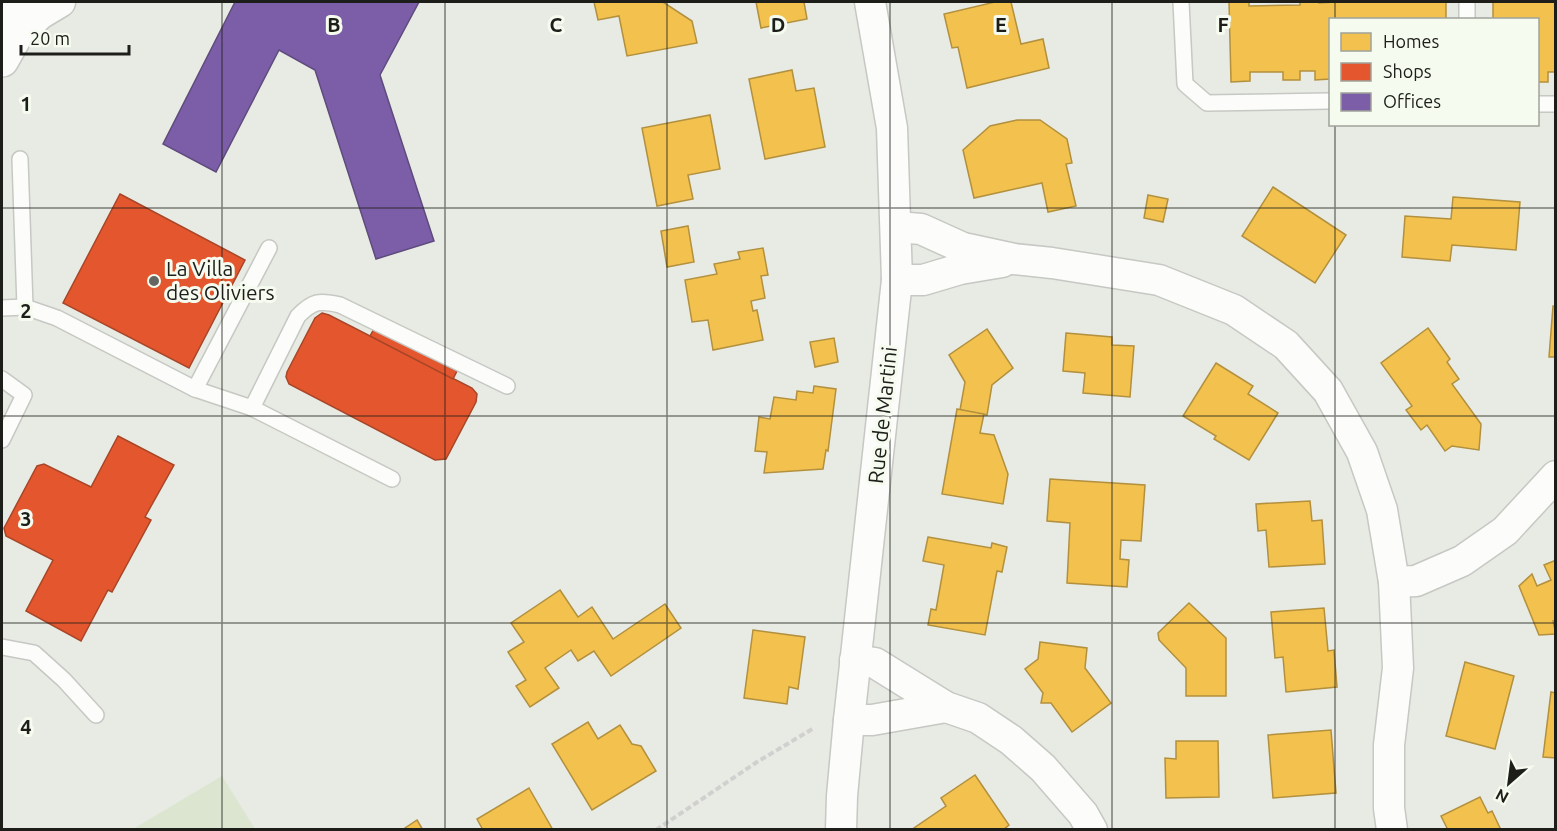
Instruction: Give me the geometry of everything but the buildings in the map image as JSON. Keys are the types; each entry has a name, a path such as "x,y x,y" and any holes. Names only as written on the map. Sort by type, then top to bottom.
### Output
{"street":[{"path":"8,48 20,2"},
{"path":"8,48 40,14 60,2"},
{"name":"Rue de Martini","path":"841,830 855,660 897,280 892,128 870,2"},
{"path":"897,227 921,229 963,248 1014,259 1159,280 1234,310 1286,345 1328,392 1362,452 1382,510 1394,582 1398,668 1389,745 1389,808 1392,830"},
{"path":"897,280 923,280 960,269 1014,259"},
{"path":"1394,582 1416,581 1462,561 1505,531 1556,476"},
{"path":"855,660 875,663 946,707 978,718 1011,740 1043,768 1083,814 1092,830"},
{"path":"849,720 872,720 946,707"}],"lane":[{"path":"1181,2 1185,84 1207,103 1329,101"},
{"path":"1467,2 1467,18"},
{"path":"1539,104 1556,104"},
{"path":"20,159 25,308"},
{"path":"195,389 269,248"},
{"path":"252,408 298,316 309,306 323,301 340,305 507,386"},
{"path":"2,308 25,308 57,318 195,389 252,408 392,480"},
{"path":"2,379 24,395 2,440"},
{"path":"2,647 34,653 64,680 96,715"}],"path":[{"path":"656,830 757,762 820,724 849,720"}],"green space":[{"path":"222,776 255,829 133,829"}],"place":[{"name":"La Villa des Oliviers","path":"154,281"}]}
